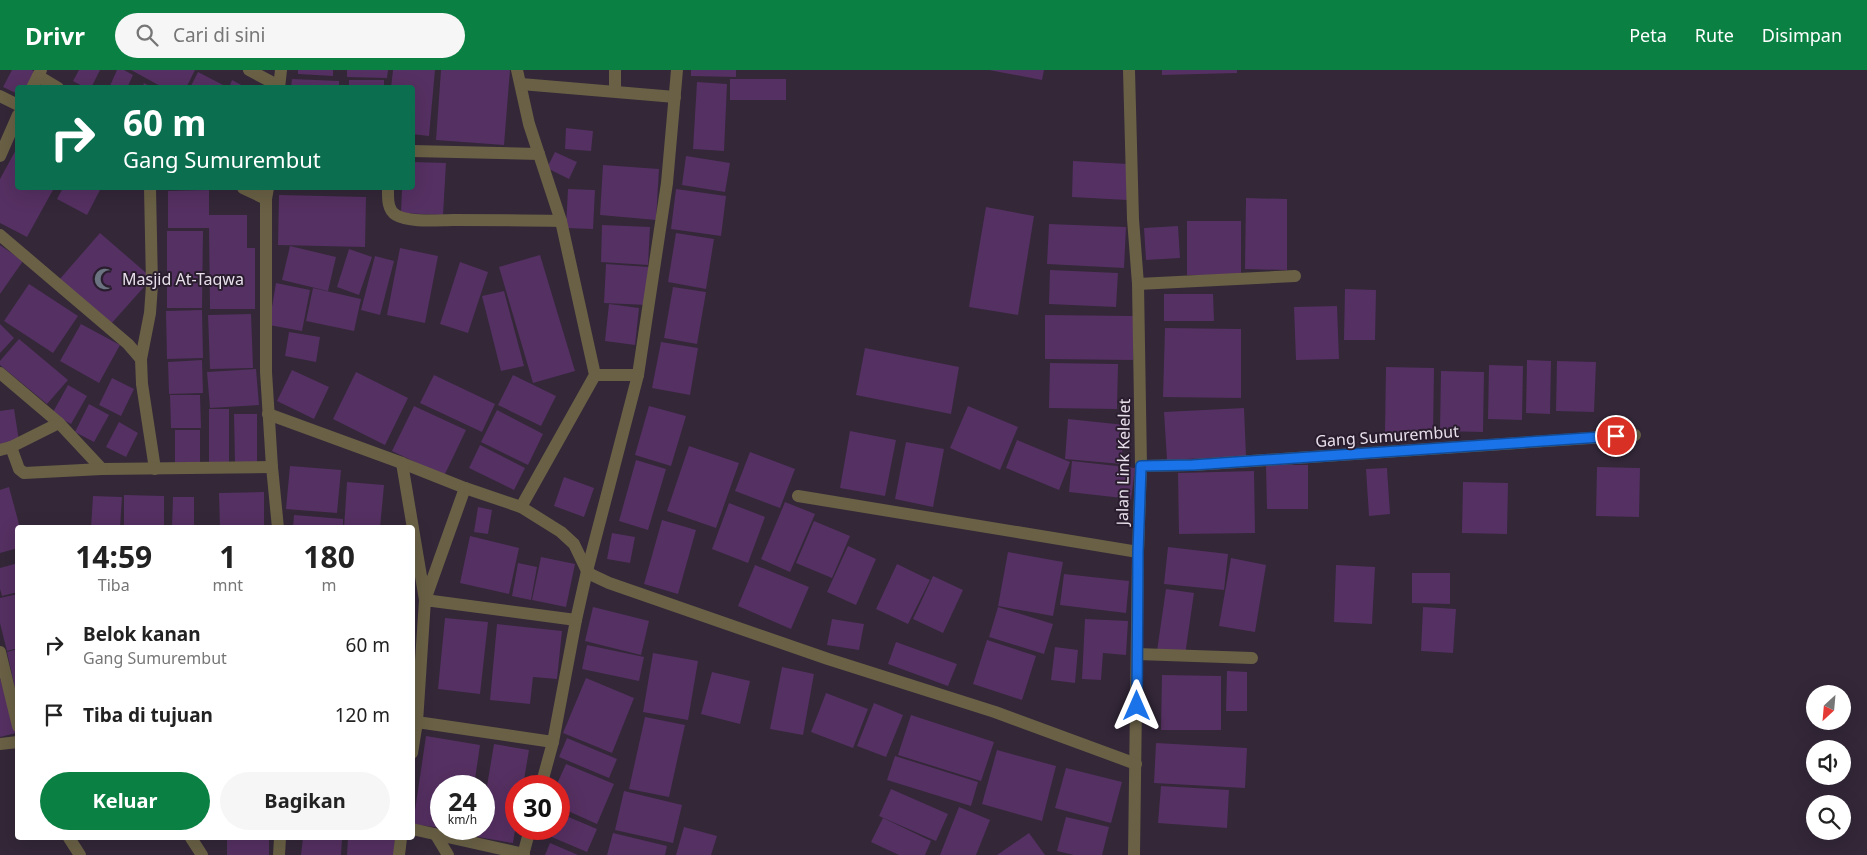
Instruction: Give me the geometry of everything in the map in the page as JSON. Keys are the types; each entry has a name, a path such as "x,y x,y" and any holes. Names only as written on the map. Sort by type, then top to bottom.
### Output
{"street":[{"path":"248,70 275,85"},
{"path":"279,85 281,70"},
{"path":"517,70 529,124 561,221 595,375 521,507"},
{"path":"615,70 615,91"},
{"path":"544,775 587,571 638,375 667,184 677,70"},
{"name":"Jalan Link Kelelet","path":"1129,70 1132,219 1138,284 1141,466 1134,855"},
{"path":"34,85 40,73 54,85"},
{"path":"521,84 675,97"},
{"path":"0,96 15,104"},
{"path":"0,156 15,122"},
{"path":"415,150 539,154"},
{"path":"150,190 152,285 150,313 141,359 142,384 155,469"},
{"path":"253,190 267,193 266,372 278,525"},
{"path":"388,190 391,211 395,215 405,218 429,220 561,221"},
{"path":"0,235 128,344 141,359"},
{"path":"1138,284 1295,276"},
{"path":"0,373 59,422 102,469"},
{"path":"595,375 638,375"},
{"path":"268,414 521,507 569,539 574,544 587,571 597,578 828,659 995,712 1136,764"},
{"path":"59,422 6,449 19,469 24,473 102,469 272,467"},
{"name":"Gang Sumurembut","path":"1141,466 1193,465 1635,435"},
{"path":"402,462 412,525"},
{"path":"425,600 465,488"},
{"path":"798,496 1138,552"},
{"path":"415,540 425,600 415,721 552,742"},
{"path":"425,600 576,620"},
{"path":"0,652 15,714"},
{"path":"1137,654 1252,658"},
{"path":"0,744 15,742"},
{"path":"415,830 430,834"},
{"path":"70,840 80,855"},
{"path":"193,840 202,855"},
{"path":"279,855 280,840"},
{"path":"399,855 401,840"},
{"path":"439,840 448,855"},
{"path":"459,840 524,854 527,840"}],"building":[{"path":"12,70 32,70 35,72 29,85 15,85 15,93 3,87"},
{"path":"79,70 100,70 92,85 80,85 73,81"},
{"path":"117,70 124,70 133,75 128,85 110,85"},
{"path":"131,70 195,70 188,85 158,85"},
{"path":"298,70 333,70 333,76 298,74"},
{"path":"347,70 388,70 387,78 347,77"},
{"path":"393,70 435,70 429,136 415,134 415,85 391,85"},
{"path":"441,70 510,70 504,145 436,140"},
{"path":"691,70 736,70 736,77 691,76"},
{"path":"989,70 1044,70 1042,80"},
{"path":"1162,70 1237,70 1237,73 1162,75"},
{"path":"198,72 223,85 192,85"},
{"path":"292,79 339,81 339,85 291,85"},
{"path":"730,79 786,79 786,100 730,100"},
{"path":"232,80 241,85 230,85"},
{"path":"349,80 384,80 384,85 349,85"},
{"path":"697,82 727,84 724,151 693,149"},
{"path":"566,128 593,131 591,151 565,149"},
{"path":"15,152 15,190 53,190 27,237 0,223 0,179"},
{"path":"555,152 577,162 569,179 547,168"},
{"path":"686,156 730,163 725,192 682,185"},
{"path":"1073,161 1128,164 1127,200 1072,197"},
{"path":"415,162 446,163 443,215 401,213 402,190 415,190"},
{"path":"603,165 659,169 656,220 600,215"},
{"path":"568,189 595,190 593,229 566,228"},
{"path":"676,189 726,196 721,236 671,229"},
{"path":"62,190 100,190 87,215 57,199"},
{"path":"209,190 209,215 247,215 247,248 255,248 255,309 210,309 209,228 168,228 168,191"},
{"path":"279,195 366,197 365,247 278,245"},
{"path":"1246,198 1287,199 1287,270 1245,269"},
{"path":"986,207 1034,216 1018,315 969,307"},
{"path":"1187,221 1241,221 1241,275 1187,275"},
{"path":"1049,224 1126,227 1124,268 1047,264"},
{"path":"602,225 650,227 648,265 601,262"},
{"path":"1178,226 1180,258 1146,260 1144,228"},
{"path":"167,231 203,231 202,308 167,308"},
{"name":"Masjid At-Taqwa","path":"100,233 152,278 110,325 59,280"},
{"path":"676,233 714,239 706,289 668,282"},
{"path":"0,245 23,261 0,294"},
{"path":"290,246 336,257 328,291 282,280"},
{"path":"400,248 438,256 425,323 387,315"},
{"path":"349,249 372,257 359,295 337,287"},
{"path":"540,255 575,371 533,383 499,267"},
{"path":"375,256 394,261 380,315 361,310"},
{"path":"460,262 488,272 468,333 440,324"},
{"path":"606,264 649,267 647,305 604,303"},
{"path":"1050,270 1118,273 1116,307 1049,304"},
{"path":"276,283 310,290 302,331 269,325"},
{"path":"29,284 78,316 53,353 4,321"},
{"path":"673,287 706,292 697,344 664,338"},
{"path":"313,288 361,299 354,331 306,321"},
{"path":"1345,289 1376,290 1375,340 1344,340"},
{"path":"504,291 524,366 501,371 482,296"},
{"path":"1164,294 1213,294 1214,321 1164,321"},
{"path":"609,304 639,308 635,345 605,341"},
{"path":"1337,306 1339,359 1296,360 1294,307"},
{"path":"202,310 203,358 167,359 166,311"},
{"path":"251,314 253,368 210,369 208,315"},
{"path":"1045,315 1133,316 1133,360 1045,359"},
{"path":"0,324 14,338 0,353"},
{"path":"81,324 120,345 99,383 60,361"},
{"path":"1165,328 1241,329 1241,398 1163,397"},
{"path":"289,332 320,337 316,362 285,356"},
{"path":"19,339 68,380 47,404 0,365 0,361"},
{"path":"661,342 698,348 690,395 652,388"},
{"path":"865,348 959,367 951,414 856,395"},
{"path":"202,360 203,393 169,394 168,362"},
{"path":"1527,360 1551,361 1550,414 1526,413"},
{"path":"1557,361 1596,362 1594,412 1556,411"},
{"path":"1050,363 1118,364 1117,409 1049,408"},
{"path":"1489,365 1523,366 1522,420 1488,419"},
{"path":"1386,367 1434,368 1433,434 1385,433"},
{"path":"256,369 259,405 210,408 207,372"},
{"path":"292,370 329,387 314,419 277,401"},
{"path":"1441,371 1484,372 1483,432 1440,431"},
{"path":"356,372 408,398 385,445 333,419"},
{"path":"434,375 495,404 482,432 420,403"},
{"path":"513,375 556,396 541,426 498,405"},
{"path":"112,378 134,389 121,416 99,405"},
{"path":"68,385 87,396 71,424 52,414"},
{"path":"170,395 200,395 201,428 171,428"},
{"path":"89,404 109,415 94,442 75,432"},
{"path":"414,406 466,430 444,476 392,451"},
{"path":"649,406 686,416 671,466 635,455"},
{"path":"968,406 1018,427 1000,470 950,448"},
{"path":"1244,408 1246,456 1167,460 1164,412"},
{"path":"14,409 19,441 0,444 0,411"},
{"path":"209,409 229,409 229,466 209,466"},
{"path":"497,410 543,434 528,465 481,442"},
{"path":"234,414 257,414 257,463 235,463"},
{"path":"1068,419 1125,425 1121,464 1065,459"},
{"path":"119,422 138,433 126,457 106,447"},
{"path":"175,430 200,430 200,468 175,468"},
{"path":"850,431 896,440 885,496 840,488"},
{"path":"1017,440 1070,462 1059,490 1006,468"},
{"path":"906,442 944,449 933,507 895,499"},
{"path":"480,445 525,468 514,490 469,468"},
{"path":"689,446 739,463 716,528 667,511"},
{"path":"750,452 795,469 780,508 735,491"},
{"path":"636,460 666,469 648,530 619,521"},
{"path":"1072,461 1135,468 1131,499 1069,492"},
{"path":"1266,465 1308,465 1308,509 1267,509"},
{"path":"290,466 341,470 337,513 286,509"},
{"path":"1597,467 1640,468 1639,517 1596,516"},
{"path":"1387,468 1390,514 1369,516 1366,469"},
{"path":"1254,471 1255,533 1179,534 1178,473"},
{"path":"564,477 594,488 584,517 554,506"},
{"path":"347,482 384,485 380,525 344,525"},
{"path":"1463,482 1508,483 1507,534 1462,533"},
{"path":"9,487 19,525 15,525 15,549 0,553 0,490"},
{"path":"264,492 264,525 220,525 219,493"},
{"path":"124,495 164,496 164,525 124,525"},
{"path":"93,496 122,497 120,525 91,525"},
{"path":"173,497 194,497 194,525 172,525"},
{"path":"785,502 815,514 790,572 761,559"},
{"path":"729,503 765,517 748,563 712,549"},
{"path":"478,507 492,510 488,534 474,532"},
{"path":"294,515 343,519 343,525 293,525"},
{"path":"662,520 696,530 678,594 644,584"},
{"path":"814,521 850,536 832,578 796,563"},
{"path":"612,533 635,537 630,563 607,559"},
{"path":"470,536 519,548 509,594 460,583"},
{"path":"848,546 876,559 856,605 827,592"},
{"path":"1168,547 1228,554 1224,590 1164,584"},
{"path":"1008,552 1063,562 1053,616 998,606"},
{"path":"541,557 575,564 566,607 532,600"},
{"path":"1231,558 1266,565 1255,632 1219,626"},
{"path":"518,563 537,567 531,600 512,596"},
{"path":"15,564 15,593 2,596 0,568"},
{"path":"897,564 930,580 908,624 876,609"},
{"path":"755,565 809,587 791,629 738,606"},
{"path":"1336,565 1375,567 1372,624 1334,622"},
{"path":"1412,573 1450,573 1450,604 1412,603"},
{"path":"1064,574 1129,581 1126,613 1060,605"},
{"path":"933,576 963,590 943,633 913,619"},
{"path":"1166,589 1194,593 1185,655 1157,651"},
{"path":"15,595 15,649 7,651 0,623 0,598"},
{"path":"593,607 649,621 641,655 585,641"},
{"path":"998,607 1053,624 1044,654 989,637"},
{"path":"1423,607 1456,609 1453,653 1421,651"},
{"path":"445,618 488,622 480,694 438,689"},
{"path":"832,619 864,624 859,650 827,645"},
{"path":"1085,619 1128,621 1126,655 1103,653 1101,680 1082,679"},
{"path":"497,624 562,631 557,679 533,677 530,704 490,700"},
{"path":"987,640 1036,656 1022,700 973,684"},
{"path":"896,642 957,664 948,686 888,664"},
{"path":"587,645 644,657 639,681 582,669"},
{"path":"1055,647 1078,650 1075,683 1051,680"},
{"path":"15,650 15,688 7,652"},
{"path":"653,653 698,661 688,720 643,712"},
{"path":"782,667 814,674 803,735 770,729"},
{"path":"1227,671 1247,672 1247,711 1226,711"},
{"path":"712,672 750,681 740,724 701,714"},
{"path":"1162,675 1221,676 1221,730 1161,730"},
{"path":"0,678 15,733 0,737"},
{"path":"586,678 634,698 612,753 563,733"},
{"path":"826,693 868,709 853,748 811,732"},
{"path":"874,703 903,715 886,757 857,746"},
{"path":"911,715 994,742 981,781 898,755"},
{"path":"645,717 685,725 669,797 629,789"},
{"path":"426,736 480,745 476,775 430,775 430,826 415,824 415,810"},
{"path":"567,738 617,759 609,778 559,757"},
{"path":"1156,743 1247,748 1245,788 1154,783"},
{"path":"494,744 529,750 525,775 505,775 505,840 513,840 513,843 495,840 495,775 489,775"},
{"path":"997,750 1056,766 1042,821 982,804"},
{"path":"895,756 978,782 971,806 887,780"},
{"path":"566,764 614,784 597,824 570,812 570,775 561,775"},
{"path":"1066,768 1122,782 1111,823 1055,808"},
{"path":"1161,786 1229,790 1227,828 1158,823"},
{"path":"891,789 948,814 936,841 879,816"},
{"path":"624,791 682,805 673,843 615,830"},
{"path":"959,807 990,820 976,855 940,855"},
{"path":"1066,817 1109,827 1102,855 1074,855 1057,851"},
{"path":"570,818 597,829 587,852 559,840 570,840"},
{"path":"883,818 931,841 925,855 899,855 871,842"},
{"path":"684,827 717,836 711,855 676,855"},
{"path":"613,833 667,846 665,855 607,855"},
{"path":"1029,833 1045,855 997,855"},
{"path":"227,840 269,840 269,855 227,855"},
{"path":"303,840 342,840 341,855 301,855"},
{"path":"348,840 395,840 394,855 347,855"},
{"path":"550,843 578,855 545,855"}],"place":[{"name":"Masjid At-Taqwa","path":"105,279"}],"route":[{"path":"1137,706 1138,552 1141,466 1193,465 1616,436"}]}
